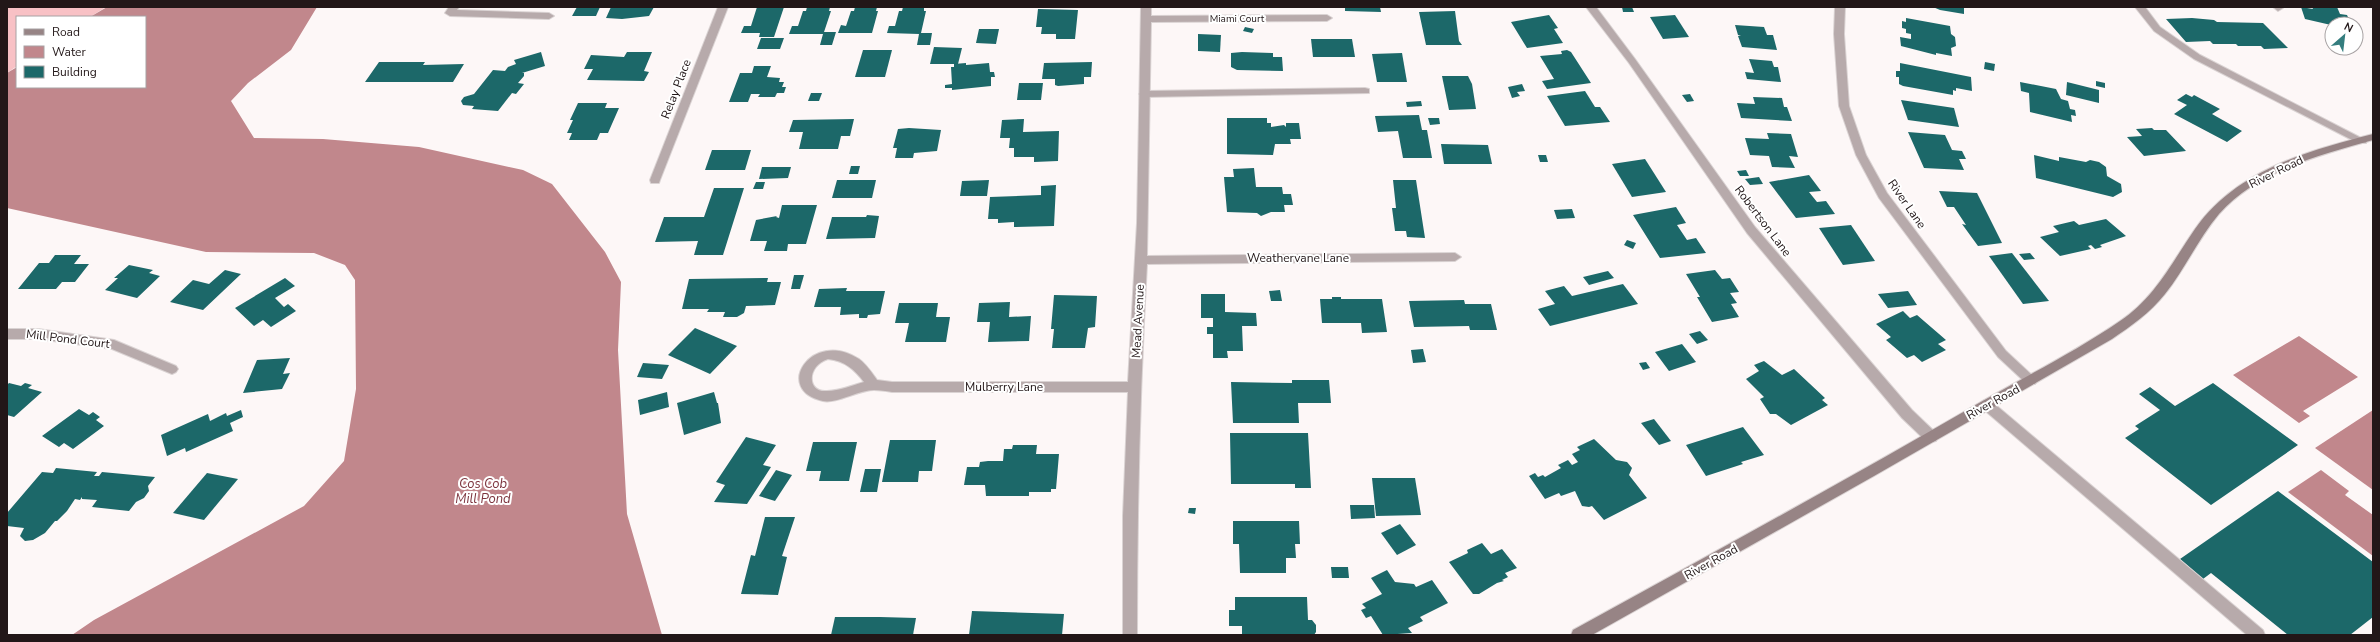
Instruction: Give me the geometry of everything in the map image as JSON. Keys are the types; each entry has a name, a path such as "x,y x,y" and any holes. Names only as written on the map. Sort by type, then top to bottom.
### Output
{"main road":[{"name":"River Road","path":"1578,635 1987,404 2032,381 2125,324 2150,305 2168,282 2189,246 2211,216 2238,191 2257,178 2282,166 2367,139"}],"street":[{"path":"454,7 450,13 549,16"},
{"name":"Relay Place","path":"655,180 723,7"},
{"name":"Mead Avenue","path":"1130,635 1134,387 1141,260 1146,7"},
{"name":"Robertson Lane","path":"1591,7 1632,61 1751,230 1907,414 1931,437"},
{"name":"River Lane","path":"1840,7 1844,106 1861,155 1883,195 1992,341 2002,354 2032,381"},
{"path":"2140,7 2157,29 2197,57 2367,139"},
{"name":"Miami Court","path":"1146,19 1327,18"},
{"path":"1144,94 1365,91"},
{"name":"Weathervane Lane","path":"1141,260 1455,257"},
{"name":"Mill Pond Court","path":"7,334 38,334 114,344 172,369"},
{"name":"Mulberry Lane","path":"873,385 857,364 835,354 824,354 814,359 805,372 804,378 811,390 826,397 873,385 892,387 1134,387"},
{"path":"1987,404 2258,635"}],"shaded area":[{"path":"7,7 106,7 92,16 16,16 16,67 7,73"}],"water":[{"name":"Cos Cob Mill Pond","path":"107,7 317,7 291,50 248,83 231,101 254,138 323,139 419,147 523,170 552,184 605,252 621,282 618,350 627,514 662,635 72,635 94,620 304,506 344,461 356,389 355,280 345,265 314,253 206,252 7,208 7,73 16,68 16,88 146,88 146,16 92,16"},
{"path":"2299,336 2358,377 2303,411 2310,416 2299,423 2233,375"},
{"path":"2373,410 2373,490 2315,448"},
{"path":"2321,470 2349,491 2345,495 2373,515 2373,556 2288,492"}],"building":[{"path":"577,7 600,7 596,16 572,16"},
{"path":"611,7 654,7 649,16 622,19 606,18"},
{"path":"757,7 784,7 774,37 759,37 760,33 741,33 744,26 751,26"},
{"path":"807,7 830,7 829,11 831,11 824,32 836,32 832,45 820,45 823,34 789,34 792,26 798,26 803,11 806,11"},
{"path":"855,7 877,7 876,11 878,11 872,33 838,33 841,25 846,26 851,11 854,11"},
{"path":"903,7 924,7 924,11 926,11 921,33 932,33 930,45 917,45 919,34 887,33 889,26 895,26 899,11 902,11"},
{"path":"1345,7 1380,7 1381,12 1345,11"},
{"path":"1622,7 1632,7 1634,12 1623,12"},
{"path":"1933,7 1964,7 1964,14 1940,10"},
{"path":"2301,7 2313,9 2312,7 2337,7 2340,14 2347,16 2324,16 2324,23 2305,19"},
{"path":"1038,9 1078,10 1075,39 1056,39 1056,34 1041,34 1042,27 1036,27"},
{"path":"1455,11 1459,41 1462,45 1426,45 1419,12"},
{"path":"1549,15 1558,28 1554,29 1563,43 1527,48 1511,22"},
{"path":"1675,15 1689,37 1663,39 1650,17"},
{"path":"1906,18 1950,26 1951,34 1955,37 1956,46 1951,48 1952,56 1936,53 1936,55 1901,46 1900,37 1911,39 1911,34 1906,33 1906,29 1902,28 1902,21 1906,22"},
{"path":"2192,18 2214,20 2217,22 2263,23 2288,48 2264,49 2261,46 2213,44 2210,41 2186,42 2166,19"},
{"path":"1735,25 1764,27 1767,35 1773,35 1777,50 1742,47 1738,36 1741,36 1738,35"},
{"path":"1245,27 1254,29 1252,33 1243,31"},
{"path":"979,29 999,29 996,44 976,43"},
{"path":"1198,34 1221,35 1220,52 1198,51"},
{"path":"761,38 784,38 780,49 757,49"},
{"path":"1311,39 1352,39 1355,57 1313,57"},
{"path":"934,47 962,48 958,64 930,64"},
{"path":"863,50 892,50 885,77 855,77"},
{"path":"1567,50 1571,52 1591,83 1547,89 1542,81 1554,79 1540,56 1562,54 1561,51"},
{"path":"541,52 545,66 522,73 524,73 524,76 518,83 524,84 516,94 512,93 498,111 472,109 474,106 463,105 461,101 464,97 474,94 493,70 505,71 508,67 516,64 514,60"},
{"path":"627,52 652,52 644,71 649,72 644,81 587,80 593,69 584,69 591,55 624,57"},
{"path":"1231,53 1273,53 1273,57 1282,57 1283,71 1237,70 1231,67"},
{"path":"1402,53 1407,82 1377,82 1372,54"},
{"path":"1749,59 1772,61 1774,67 1778,67 1781,82 1747,79 1745,72 1754,73"},
{"path":"379,62 425,62 423,65 464,64 453,82 365,82"},
{"path":"1092,62 1091,77 1084,77 1084,84 1058,86 1055,85 1055,79 1042,79 1044,63"},
{"path":"1985,62 1995,64 1994,71 1984,69"},
{"path":"966,63 966,65 989,63 990,72 994,72 995,77 991,77 991,86 952,90 952,88 945,88 945,85 952,84 951,67 954,67 954,64"},
{"path":"1900,63 1971,77 1972,91 1956,88 1956,91 1953,90 1953,95 1903,86 1899,84 1899,77 1896,77 1896,71 1900,71"},
{"path":"754,66 771,66 767,77 780,78 779,82 784,82 782,87 786,87 784,93 777,93 775,97 758,97 760,94 751,94 748,102 729,102 740,73 752,73"},
{"path":"1442,76 1468,76 1472,84 1476,109 1449,110"},
{"path":"2096,81 2105,83 2105,88 2096,86"},
{"path":"2020,82 2056,89 2061,99 2068,101 2070,109 2075,110 2076,116 2071,115 2072,122 2030,112 2029,93 2021,91"},
{"path":"2067,82 2099,90 2099,103 2066,95"},
{"path":"1019,83 1043,83 1041,100 1017,100"},
{"path":"1522,84 1525,91 1517,92 1520,96 1512,98 1508,87"},
{"path":"1585,91 1595,107 1600,107 1610,122 1565,126 1547,96"},
{"path":"811,93 822,93 819,101 808,101"},
{"path":"1690,94 1694,101 1687,102 1682,95"},
{"path":"2186,94 2192,97 2194,95 2220,109 2212,114 2242,131 2227,142 2174,114 2187,105 2177,100"},
{"path":"1753,97 1782,98 1784,107 1787,107 1792,121 1741,118 1737,103 1755,104"},
{"path":"1901,100 1954,108 1959,127 1908,120"},
{"path":"1421,101 1422,106 1407,107 1406,102"},
{"path":"578,103 607,103 605,108 619,108 608,133 600,133 597,140 569,140 572,133 567,133 573,120 570,120"},
{"path":"1419,115 1422,130 1427,130 1432,158 1403,158 1398,131 1378,132 1375,116"},
{"path":"1227,118 1267,118 1267,123 1271,123 1271,127 1284,125 1286,127 1286,123 1299,123 1301,139 1290,139 1291,144 1275,144 1273,155 1227,154"},
{"path":"1428,118 1439,118 1440,124 1430,125"},
{"path":"854,119 850,136 841,136 838,149 799,149 803,132 789,132 793,120"},
{"path":"1024,119 1023,132 1059,131 1058,161 1034,162 1034,157 1014,157 1014,148 1009,148 1010,138 1000,138 1002,120"},
{"path":"909,128 941,130 937,151 914,153 913,158 895,158 897,148 893,148 898,129"},
{"path":"2152,128 2154,130 2166,130 2186,151 2144,156 2127,137 2142,136 2136,129"},
{"path":"1908,132 1945,135 1952,150 1962,151 1966,159 1959,159 1964,170 1924,168"},
{"path":"1767,133 1791,134 1798,157 1789,156 1795,168 1772,167 1769,156 1750,155 1745,138 1769,139"},
{"path":"1441,144 1488,145 1492,164 1444,164"},
{"path":"712,150 751,150 745,170 705,170"},
{"path":"1538,155 1546,155 1548,162 1540,162"},
{"path":"2034,155 2059,161 2059,157 2086,162 2090,160 2099,162 2106,167 2107,176 2121,184 2122,192 2113,197 2036,178"},
{"path":"1645,159 1666,192 1632,197 1612,164"},
{"path":"851,166 860,166 858,174 849,174"},
{"path":"762,167 791,167 788,178 759,179"},
{"path":"1254,168 1256,187 1282,187 1283,194 1291,194 1293,205 1284,205 1285,212 1271,212 1261,216 1257,213 1227,212 1224,177 1234,177 1233,169"},
{"path":"1746,170 1749,176 1740,176 1737,171"},
{"path":"1809,175 1821,191 1809,192 1817,202 1826,201 1835,214 1796,218 1769,182"},
{"path":"1759,177 1763,184 1750,185 1745,179"},
{"path":"837,180 876,180 872,198 832,198"},
{"path":"989,180 987,196 960,196 962,181"},
{"path":"1393,180 1416,180 1425,238 1407,237 1406,231 1395,231 1392,208 1396,208"},
{"path":"756,182 765,182 763,189 753,189"},
{"path":"1056,185 1054,226 1014,227 1014,222 998,223 998,219 988,219 990,197 1041,195 1041,186"},
{"path":"714,188 744,188 723,255 694,255 698,241 655,242 664,217 704,217"},
{"path":"1939,191 1977,193 2002,243 1978,246 1962,224 1966,225 1954,207 1947,207"},
{"path":"782,205 817,205 806,244 788,244 787,251 764,251 767,241 750,241 756,220 777,216 776,217 779,218"},
{"path":"1676,207 1686,223 1677,225 1687,240 1696,238 1706,253 1660,258 1633,215"},
{"path":"1572,209 1575,218 1557,219 1554,210"},
{"path":"867,215 879,216 875,238 826,239 832,217 866,217"},
{"path":"2106,219 2126,236 2100,245 2102,247 2095,249 2091,245 2088,246 2091,249 2060,256 2040,237 2059,232 2053,226 2074,221 2079,225"},
{"path":"1851,225 1875,261 1843,265 1819,228"},
{"path":"1627,240 1636,243 1633,249 1624,245"},
{"path":"2012,253 2049,301 2023,304 1989,256"},
{"path":"2030,253 2035,259 2024,260 2019,254"},
{"path":"55,255 81,255 74,264 89,264 75,282 62,282 56,289 18,289 39,263 49,263"},
{"path":"129,265 153,270 149,273 160,276 137,298 105,290 118,278 114,278"},
{"path":"225,270 241,274 203,310 170,302 193,280 209,284"},
{"path":"1715,270 1722,279 1730,278 1739,292 1730,293 1737,303 1731,304 1739,317 1712,322 1697,297 1700,297 1686,274"},
{"path":"1608,271 1614,278 1589,285 1583,277"},
{"path":"794,275 804,275 800,289 791,289"},
{"path":"285,278 295,286 275,298 284,307 288,304 296,311 271,327 263,320 254,326 235,308"},
{"path":"768,278 767,282 781,282 775,305 746,306 744,313 737,317 723,317 725,312 707,312 709,309 682,309 689,279"},
{"path":"1623,284 1638,304 1550,326 1538,309 1555,304 1545,291 1564,286 1572,296"},
{"path":"847,288 846,291 885,291 880,314 868,315 867,318 859,318 859,314 840,315 841,307 814,307 819,289"},
{"path":"1280,290 1282,301 1271,301 1269,291"},
{"path":"1908,291 1917,305 1888,308 1878,294"},
{"path":"1201,294 1225,294 1225,312 1256,313 1257,326 1242,326 1243,351 1227,351 1228,358 1213,358 1213,334 1207,334 1207,327 1213,327 1213,318 1201,318"},
{"path":"1054,295 1097,296 1095,327 1088,328 1085,348 1052,348 1054,329 1051,329"},
{"path":"1332,297 1341,297 1341,299 1382,299 1387,332 1362,333 1361,323 1322,323 1320,299 1332,299"},
{"path":"1464,300 1465,304 1491,304 1497,330 1470,330 1469,326 1414,327 1409,301"},
{"path":"1010,302 1009,317 1031,316 1029,341 988,342 990,322 977,322 979,303"},
{"path":"899,303 938,303 936,317 950,317 946,342 905,342 909,323 895,323"},
{"path":"1903,311 1910,318 1917,315 1946,340 1938,344 1946,350 1922,362 1914,355 1907,358 1886,340 1891,337 1876,324"},
{"path":"695,328 737,346 710,374 668,355"},
{"path":"1700,331 1708,340 1697,344 1689,334"},
{"path":"1682,344 1696,362 1669,371 1655,352"},
{"path":"1423,349 1426,362 1413,363 1411,350"},
{"path":"290,358 283,374 290,373 282,389 243,393 257,360"},
{"path":"1764,361 1782,375 1794,369 1825,398 1822,400 1828,405 1791,425 1776,414 1770,414 1760,399 1764,397 1746,379 1759,371 1754,365"},
{"path":"1646,362 1650,368 1643,370 1639,363"},
{"path":"643,363 669,365 662,379 637,377"},
{"path":"1292,380 1329,380 1331,403 1298,403 1299,423 1233,423 1231,382 1292,383"},
{"path":"9,383 21,386 25,383 32,385 28,388 42,392 14,417 7,415 7,385"},
{"path":"2213,383 2298,445 2211,505 2125,438 2139,429 2135,426 2160,410 2139,394 2150,387 2175,406"},
{"path":"667,392 669,407 640,415 638,400"},
{"path":"714,392 718,403 721,423 684,435 677,403"},
{"path":"79,409 89,415 93,412 100,417 96,420 104,426 73,449 64,443 59,447 42,436"},
{"path":"241,410 243,417 230,423 233,431 186,452 185,448 167,456 161,435 208,414 210,421 226,413 227,416"},
{"path":"1654,419 1671,441 1659,445 1641,423"},
{"path":"1743,427 1764,455 1741,462 1743,464 1706,476 1686,445"},
{"path":"1230,433 1308,433 1311,488 1295,488 1295,484 1231,484"},
{"path":"746,437 776,445 763,465 771,467 747,504 714,502 725,485 716,482"},
{"path":"1594,439 1616,460 1627,462 1632,468 1629,475 1647,498 1604,520 1592,506 1582,506 1575,491 1561,496 1559,493 1545,499 1529,476 1535,473 1538,477 1543,475 1545,477 1561,468 1558,465 1568,460 1572,465 1578,462 1572,454 1580,450 1577,447"},
{"path":"890,440 936,440 932,471 919,471 918,482 882,482"},
{"path":"813,442 857,442 849,481 819,481 821,471 806,471"},
{"path":"1013,445 1037,445 1036,454 1059,454 1056,489 1051,489 1051,492 1029,492 1029,496 986,496 985,485 964,485 967,467 979,467 980,462 1003,461 1004,449 1012,449"},
{"path":"56,468 97,472 94,476 99,476 102,472 155,477 148,486 149,491 144,498 136,502 129,511 92,507 97,500 82,499 82,497 80,500 75,499 67,511 57,521 55,521 45,533 33,540 25,541 20,536 24,528 7,526 7,513 42,472 53,473"},
{"path":"865,469 881,469 877,492 860,492"},
{"path":"776,470 792,475 775,501 759,496"},
{"path":"207,473 238,479 204,520 173,513"},
{"path":"1372,478 1415,478 1421,515 1376,516"},
{"path":"2278,491 2373,562 2373,617 2350,635 2288,635 2211,573 2203,579 2180,559"},
{"path":"1350,505 1374,505 1375,518 1351,519"},
{"path":"1189,508 1196,508 1195,514 1188,513"},
{"path":"765,517 795,517 782,556 787,557 778,595 741,594 751,555 755,556"},
{"path":"1233,521 1299,521 1300,544 1295,544 1296,558 1286,558 1286,573 1240,573 1239,544 1233,544"},
{"path":"1400,524 1416,545 1397,555 1381,533"},
{"path":"1482,543 1491,554 1502,549 1517,568 1505,573 1508,577 1502,580 1504,581 1497,583 1479,594 1473,594 1449,562 1468,553 1467,550"},
{"path":"1331,567 1348,567 1349,578 1332,578"},
{"path":"1387,570 1395,582 1414,584 1416,587 1432,580 1448,603 1420,617 1423,621 1408,628 1412,633 1383,635 1371,616 1366,618 1361,610 1366,608 1362,604 1382,594 1371,578"},
{"path":"1235,597 1307,597 1308,620 1312,620 1316,625 1316,632 1314,635 1242,635 1242,626 1229,626 1229,610 1235,610"},
{"path":"972,611 1064,614 1062,635 969,635"},
{"path":"835,617 916,618 913,635 831,635"}]}
